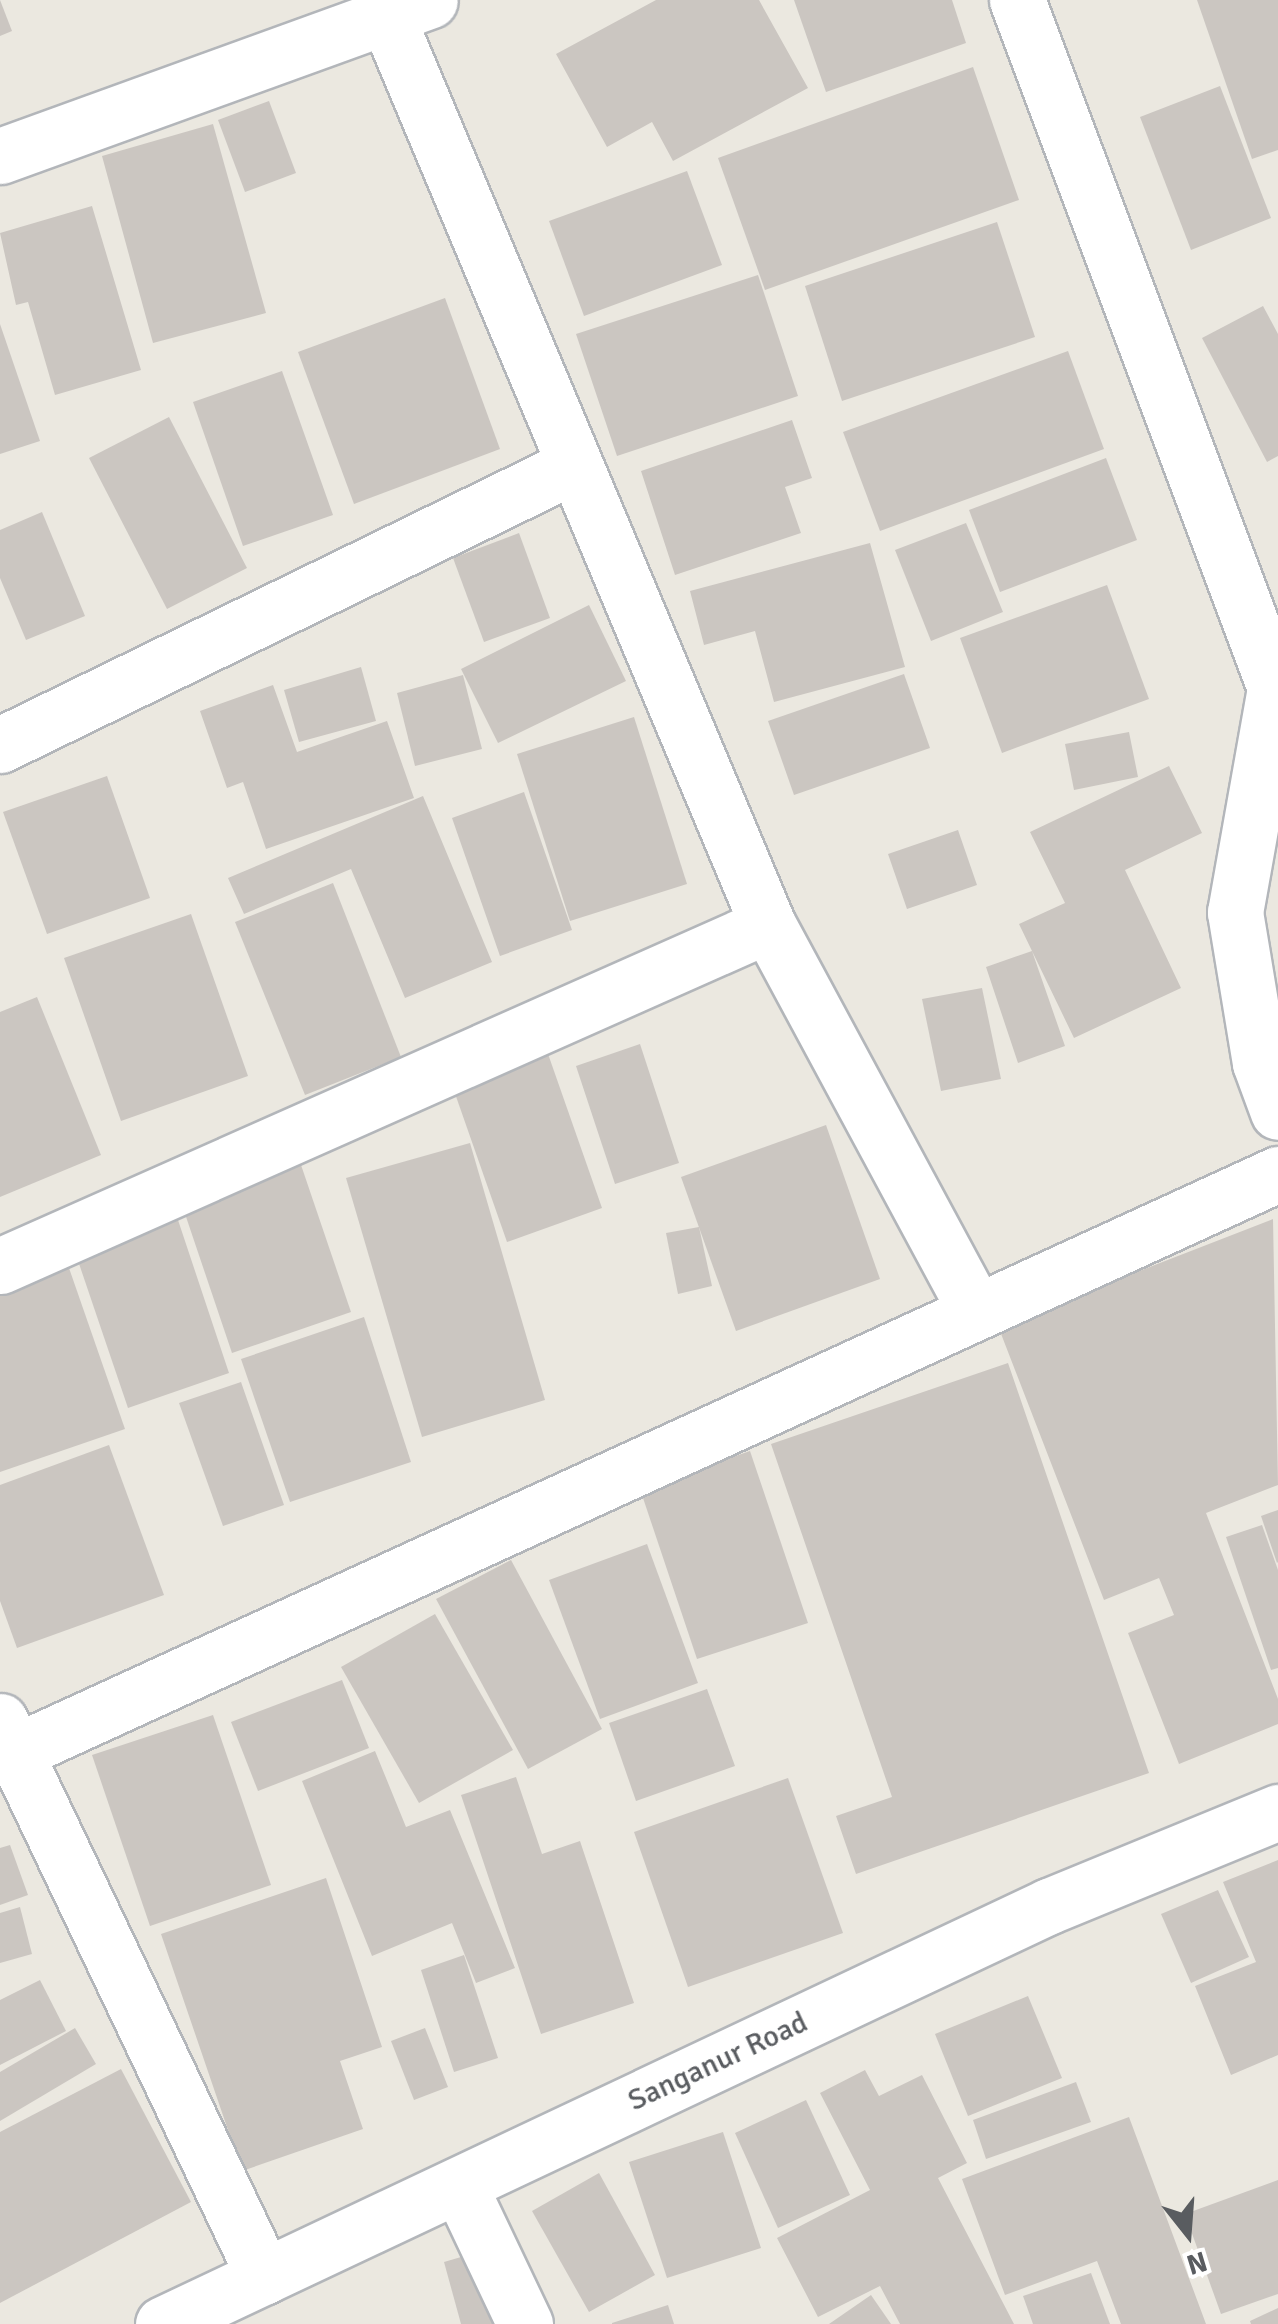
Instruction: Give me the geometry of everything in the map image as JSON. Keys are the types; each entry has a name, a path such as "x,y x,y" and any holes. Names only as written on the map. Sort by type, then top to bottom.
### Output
{"street":[{"path":"1017,0 1274,688 1235,912 1260,1063 1278,1112"},
{"path":"0,156 409,9 572,466 610,539 768,925 976,1312"},
{"path":"0,745 572,466"},
{"path":"0,1266 768,925"},
{"path":"264,2276 8,1737 976,1312 1278,1174"},
{"name":"Sanganur Road","path":"163,2324 1049,1906 1278,1812"},
{"path":"459,2185 525,2324"}],"building":[{"path":"0,0 12,31 0,36"},
{"path":"656,0 759,0 808,88 673,161 652,122 607,147 556,54"},
{"path":"794,0 952,0 966,43 826,92"},
{"path":"1197,0 1278,0 1278,150 1252,159"},
{"path":"973,67 1019,200 765,290 718,158"},
{"path":"1220,86 1271,218 1191,250 1140,117"},
{"path":"269,101 296,173 245,192 218,120"},
{"path":"213,124 266,313 153,343 102,156"},
{"path":"687,171 722,265 584,316 549,221"},
{"path":"92,206 141,370 55,395 28,302 16,305 0,233"},
{"path":"997,222 1035,337 842,401 805,286"},
{"path":"758,275 798,396 617,456 576,334"},
{"path":"445,298 500,449 354,504 298,352"},
{"path":"1263,306 1278,334 1278,456 1267,462 1202,338"},
{"path":"0,324 40,441 0,454"},
{"path":"1068,351 1104,449 880,531 843,432"},
{"path":"282,371 333,515 243,546 193,402"},
{"path":"169,417 247,568 167,609 89,458"},
{"path":"792,420 812,478 785,487 801,533 675,575 641,471"},
{"path":"1106,458 1137,540 1000,592 969,510"},
{"path":"42,512 85,616 26,640 0,578 0,530"},
{"path":"966,523 1003,612 931,641 895,550"},
{"path":"519,533 550,618 484,642 453,558"},
{"path":"870,543 905,667 774,702 755,631 704,645 690,591"},
{"path":"1107,585 1149,699 1002,753 960,638"},
{"path":"589,605 626,681 498,743 461,669"},
{"path":"361,667 376,721 299,742 284,690"},
{"path":"904,674 930,748 794,795 768,721"},
{"path":"463,675 482,749 415,766 397,693"},
{"path":"273,685 297,752 387,721 414,798 266,849 243,782 227,788 200,711"},
{"path":"634,717 687,884 570,921 517,754"},
{"path":"1129,732 1138,777 1074,790 1065,744"},
{"path":"1169,766 1202,833 1125,870 1181,988 1074,1038 1019,924 1065,903 1030,832"},
{"path":"107,776 150,898 47,934 3,812"},
{"path":"524,792 572,930 500,956 452,818"},
{"path":"423,796 492,962 405,998 351,869 244,914 228,878"},
{"path":"958,830 977,885 907,909 888,854"},
{"path":"333,883 401,1057 305,1095 235,922"},
{"path":"191,914 248,1076 121,1121 64,958"},
{"path":"1032,951 1065,1046 1018,1063 986,967"},
{"path":"982,988 1001,1079 941,1091 922,999"},
{"path":"37,997 101,1155 0,1197 0,1012"},
{"path":"640,1044 679,1163 615,1184 576,1066"},
{"path":"547,1051 602,1208 507,1242 452,1085"},
{"path":"826,1125 880,1279 736,1331 681,1177"},
{"path":"470,1143 545,1400 422,1437 346,1178"},
{"path":"299,1159 351,1312 232,1353 180,1199"},
{"path":"174,1208 229,1373 128,1408 72,1243"},
{"path":"1273,1219 1278,1485 1206,1513 1278,1699 1278,1724 1179,1764 1128,1633 1174,1615 1159,1578 1104,1600 998,1326"},
{"path":"699,1227 712,1286 678,1294 666,1233"},
{"path":"69,1268 125,1429 0,1472 0,1292"},
{"path":"364,1317 411,1462 290,1502 241,1359"},
{"path":"1008,1363 1149,1773 856,1874 836,1816 892,1797 771,1444"},
{"path":"241,1382 284,1505 223,1526 179,1403"},
{"path":"109,1445 164,1595 17,1648 0,1601 0,1485"},
{"path":"750,1451 808,1623 697,1659 640,1489"},
{"path":"1278,1510 1278,1562 1277,1563 1261,1516"},
{"path":"1262,1525 1278,1570 1278,1668 1271,1670 1226,1537"},
{"path":"647,1544 698,1683 600,1719 549,1580"},
{"path":"511,1560 602,1729 528,1769 436,1599"},
{"path":"435,1614 513,1750 419,1803 341,1667"},
{"path":"342,1680 369,1748 258,1791 231,1722"},
{"path":"707,1689 735,1766 636,1801 609,1723"},
{"path":"213,1715 271,1885 150,1926 92,1755"},
{"path":"375,1751 406,1827 450,1810 515,1968 476,1983 452,1923 372,1956 302,1781"},
{"path":"516,1777 542,1854 580,1841 634,2003 541,2034 461,1795"},
{"path":"788,1778 843,1933 688,1987 634,1832"},
{"path":"10,1845 28,1895 0,1905 0,1848"},
{"path":"1278,1860 1278,2055 1231,2075 1195,1986 1256,1962 1223,1882"},
{"path":"326,1878 382,2047 340,2061 363,2129 242,2171 161,1934"},
{"path":"1218,1890 1249,1957 1191,1983 1161,1914"},
{"path":"20,1907 32,1954 0,1963 0,1913"},
{"path":"464,1955 498,2058 454,2072 421,1970"},
{"path":"40,1980 66,2031 0,2065 0,2000"},
{"path":"1028,1996 1062,2078 968,2116 935,2034"},
{"path":"75,2028 96,2064 0,2121 0,2072"},
{"path":"425,2028 448,2087 414,2100 391,2041"},
{"path":"121,2069 191,2202 0,2303 0,2132"},
{"path":"865,2070 879,2096 922,2075 967,2163 938,2178 1014,2324 900,2324 880,2286 818,2317 777,2238 870,2190 820,2093"},
{"path":"1076,2082 1091,2122 986,2159 973,2120"},
{"path":"806,2100 850,2195 778,2228 735,2133"},
{"path":"1129,2117 1206,2324 1121,2324 1097,2261 1005,2295 962,2179"},
{"path":"723,2132 761,2248 667,2278 629,2162"},
{"path":"599,2173 655,2275 589,2312 532,2211"},
{"path":"1278,2180 1278,2294 1221,2314 1185,2214"},
{"path":"485,2250 505,2324 461,2324 444,2262"},
{"path":"1091,2273 1110,2324 1033,2324 1023,2296"},
{"path":"871,2295 891,2324 829,2324"},
{"path":"668,2305 674,2324 612,2324 612,2323"},
{"path":"1278,2308 1278,2324 1251,2324 1250,2321"}]}
